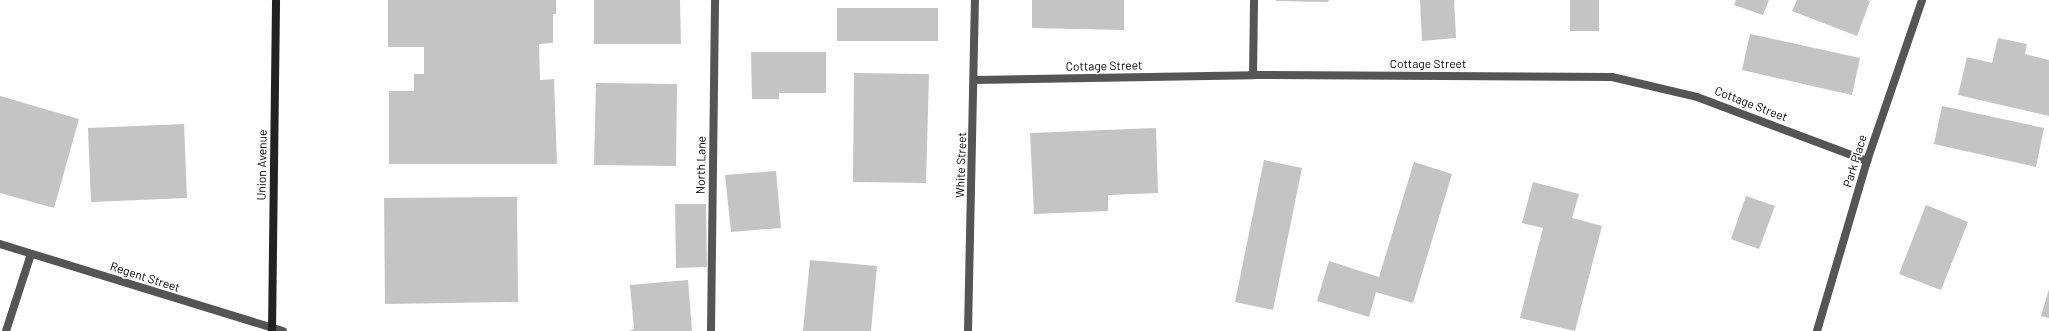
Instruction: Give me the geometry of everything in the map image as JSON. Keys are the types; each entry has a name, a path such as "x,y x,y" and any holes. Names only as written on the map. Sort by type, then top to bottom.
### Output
{"main road":[{"name":"Union Avenue","path":"273,330 276,0"}],"street":[{"name":"North Lane","path":"711,331 715,0"},
{"name":"White Street","path":"968,331 975,80 975,0"},
{"path":"1253,76 1254,0"},
{"name":"Park Place","path":"1820,330 1867,161 1922,0"},
{"name":"Cottage Street","path":"975,80 1253,76 1612,77 1697,97 1867,161"},
{"name":"Regent Street","path":"0,244 273,330 283,331"},
{"path":"6,331 31,254"}],"building":[{"path":"388,0 556,0 556,14 553,14 553,43 539,44 540,80 554,79 557,164 389,164 389,91 414,91 414,74 424,74 424,47 388,47"},
{"path":"594,0 680,0 681,44 594,44"},
{"path":"1032,0 1124,0 1124,30 1032,28"},
{"path":"1276,0 1329,0 1328,2"},
{"path":"1420,0 1454,0 1456,38 1422,41"},
{"path":"1570,0 1599,0 1599,31 1570,31"},
{"path":"1736,0 1769,0 1763,15 1734,5"},
{"path":"1797,0 1870,1 1857,36 1792,11"},
{"path":"837,8 938,8 938,41 837,41"},
{"path":"1750,34 1860,58 1852,95 1742,70"},
{"path":"1998,38 2027,44 2025,54 2049,60 2049,116 1958,95 1967,57 1992,63"},
{"path":"751,52 826,52 826,93 779,93 779,99 752,99"},
{"path":"854,73 929,74 926,183 853,182"},
{"path":"596,83 677,84 676,166 594,165"},
{"path":"0,96 79,119 54,208 0,193"},
{"path":"1942,106 2044,128 2036,167 1934,144"},
{"path":"184,124 187,198 91,202 88,128"},
{"path":"1156,128 1158,193 1108,195 1108,211 1034,214 1030,133"},
{"path":"1264,160 1302,168 1273,310 1235,302"},
{"path":"1414,162 1452,174 1413,303 1376,292 1369,317 1317,301 1329,261 1379,277"},
{"path":"776,171 781,228 731,232 725,175"},
{"path":"1533,182 1579,194 1572,218 1602,226 1575,331 1520,318 1543,228 1522,223"},
{"path":"1746,196 1775,206 1759,249 1731,239"},
{"path":"517,197 518,302 385,304 384,198"},
{"path":"675,204 706,204 707,267 676,268"},
{"path":"1926,205 1968,222 1941,290 1899,274"},
{"path":"810,260 877,266 871,331 803,331"},
{"path":"688,280 692,331 628,331 634,329 630,285"},
{"path":"2049,289 2049,318 2041,316"}]}
